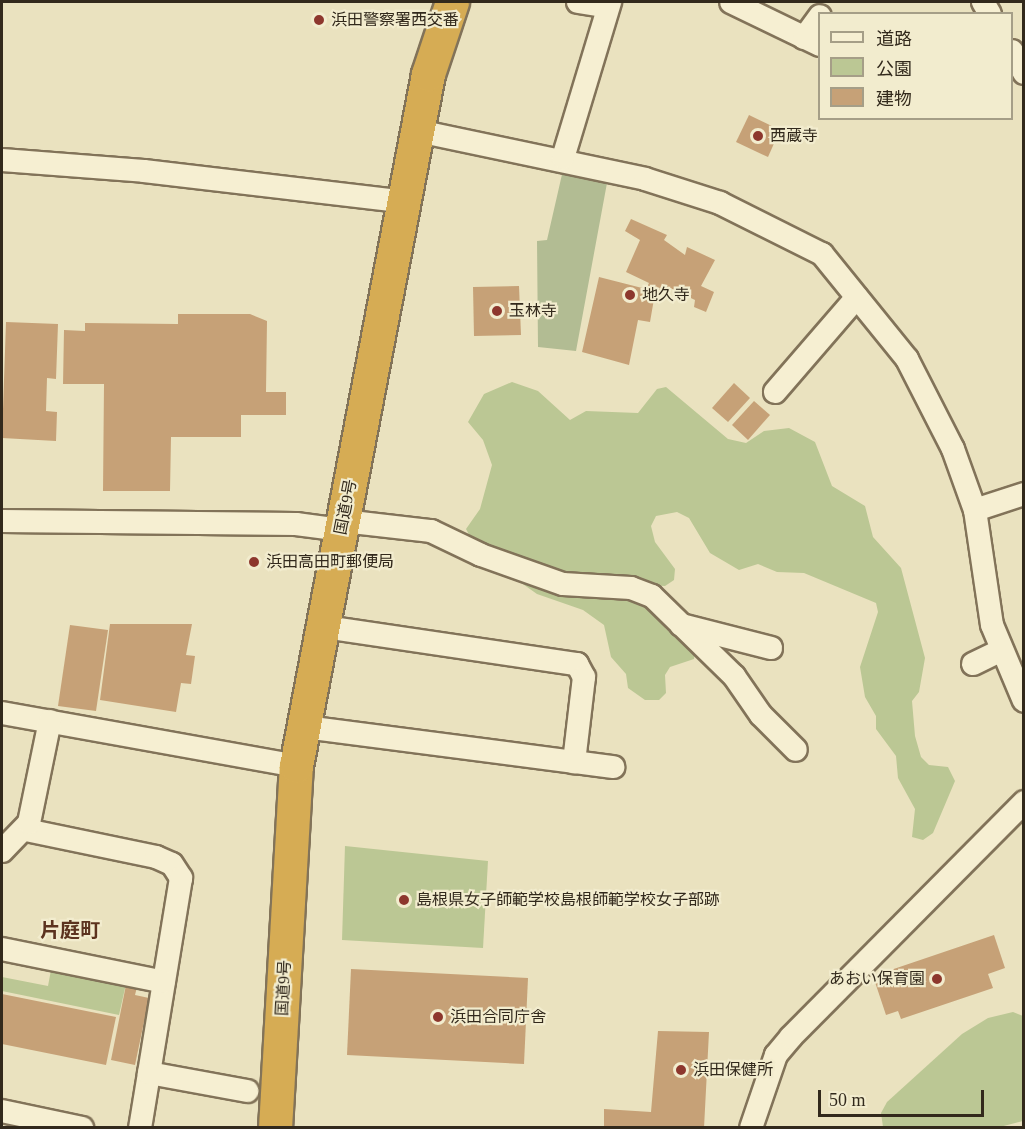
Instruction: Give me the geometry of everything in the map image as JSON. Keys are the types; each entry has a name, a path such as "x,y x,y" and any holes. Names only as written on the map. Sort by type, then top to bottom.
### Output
{"highway":[{"name":"国道9号","path":"275,1128 296,766 325,627 342,525 406,202 428,74 452,2"}],"street":[{"path":"563,158 609,4 578,2"},
{"path":"731,2 812,41 818,22"},
{"path":"418,131 563,158 720,203 772,226 822,254 921,381 953,449 975,510 1000,651 1023,701"},
{"path":"2,160 144,171 406,202"},
{"path":"775,392 857,297"},
{"path":"975,510 1023,494"},
{"path":"2,521 342,525 431,531 481,555 563,584 631,588 652,596 734,676 761,715 796,750"},
{"path":"681,625 771,648"},
{"path":"325,627 577,664 584,677 574,762"},
{"path":"973,664 1000,651"},
{"path":"2,713 296,766"},
{"path":"2,851 26,830 50,721"},
{"path":"305,727 613,767"},
{"path":"751,1128 776,1055 791,1037 1023,802"},
{"path":"26,830 156,857 178,871 181,887 140,1128"},
{"path":"2,949 164,982"},
{"path":"149,1072 247,1091"},
{"path":"2,1111 82,1128"}],"green space":[{"path":"563,170 607,183 576,351 538,347 537,241 547,240"},
{"path":"512,382 538,391 570,420 586,411 638,413 657,389 666,387 728,439 746,443 764,431 789,428 815,442 832,486 865,506 873,537 901,568 925,658 919,692 912,701 915,736 921,757 929,765 948,767 955,781 933,833 923,840 912,837 915,809 898,778 896,756 876,729 876,716 865,697 860,667 878,612 876,603 804,573 777,572 758,564 739,570 710,553 689,518 677,512 656,516 651,526 655,542 675,569 674,580 665,586 595,582 474,544 466,529 480,509 492,465 483,440 468,422 484,394"},
{"path":"510,575 617,592 654,605 666,629 695,650 694,659 670,667 665,675 666,693 659,700 645,700 628,688 626,674 611,657 604,625 583,610 537,594"},
{"path":"345,846 488,861 483,948 342,940"},
{"path":"51,970 126,984 119,1015 2,991 2,977 48,986"},
{"path":"1013,1012 1023,1016 1023,1121 996,1128 883,1127 881,1113 887,1102 962,1034 988,1018"}],"building":[{"name":"西蔵寺","path":"749,115 780,130 768,157 736,142"},
{"name":"地久寺","path":"631,219 667,235 664,240 685,255 687,247 715,260 701,286 714,292 706,312 694,307 695,300 668,287 662,301 654,299 650,322 638,320 629,365 582,352 599,277 646,289 649,283 626,272 640,240 625,231"},
{"name":"玉林寺","path":"519,286 521,335 474,336 473,287"},
{"path":"178,314 250,314 267,321 266,392 286,392 286,415 241,415 241,437 171,437 170,491 103,491 104,384 63,384 64,330 85,331 85,323 178,324"},
{"path":"6,322 58,324 56,379 47,378 46,411 57,412 56,441 2,438"},
{"path":"734,383 750,398 728,422 712,408"},
{"path":"754,401 770,415 748,440 732,425"},
{"path":"110,624 192,624 186,655 195,656 191,684 181,683 176,712 100,700"},
{"path":"70,625 108,630 96,711 58,706"},
{"path":"994,935 1005,968 988,974 993,988 901,1019 898,1011 886,1015 873,976"},
{"name":"浜田合同庁舎","path":"351,969 528,978 524,1064 347,1055"},
{"path":"126,985 137,987 135,995 149,998 135,1065 111,1060"},
{"path":"2,994 116,1017 106,1065 2,1044"},
{"name":"浜田保健所","path":"658,1031 709,1032 704,1128 604,1128 604,1109 651,1112"}],"place":[{"name":"浜田警察署西交番","path":"319,20"},
{"name":"西蔵寺","path":"758,136"},
{"name":"地久寺","path":"630,295"},
{"name":"玉林寺","path":"497,311"},
{"name":"浜田高田町郵便局","path":"254,562"},
{"name":"島根県女子師範学校島根師範学校女子部跡","path":"404,900"},
{"name":"あおい保育園","path":"937,979"},
{"name":"浜田合同庁舎","path":"438,1017"},
{"name":"浜田保健所","path":"681,1070"}],"district":[{"name":"片庭町","path":"70,930"}]}
